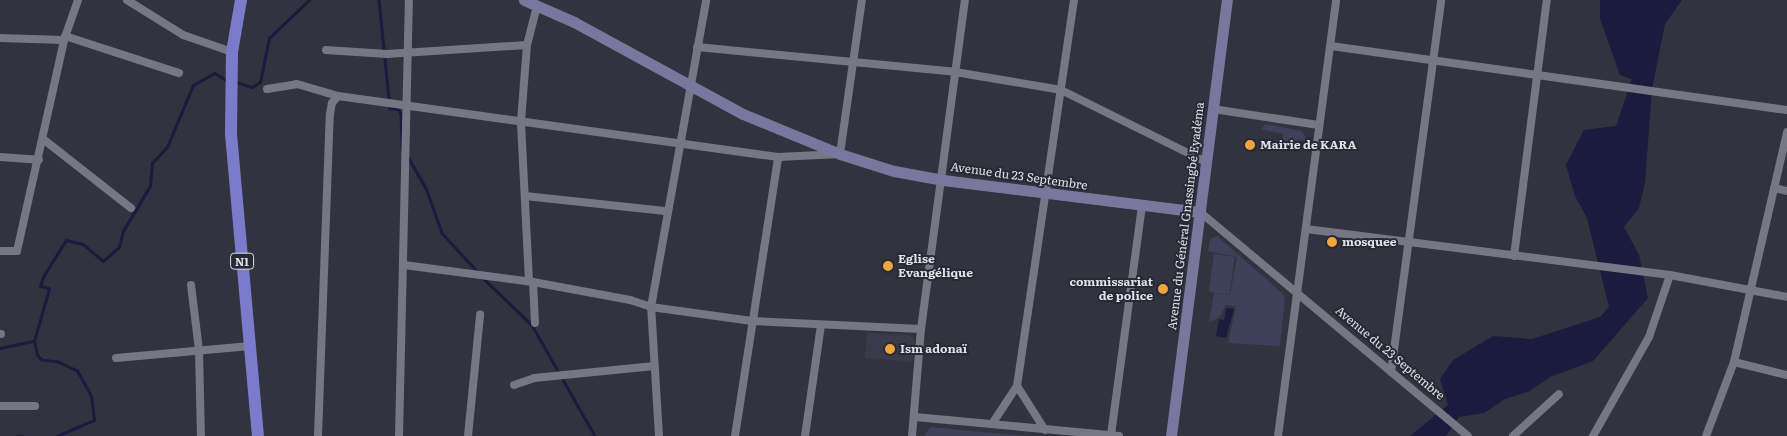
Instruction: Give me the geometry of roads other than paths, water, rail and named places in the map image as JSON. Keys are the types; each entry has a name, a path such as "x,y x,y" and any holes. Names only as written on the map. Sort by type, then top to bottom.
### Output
{"highway":[{"name":"N1","path":"241,0 232,52 231,134 258,436"}],"main road":[{"name":"Avenue du 23 Septembre","path":"524,0 574,22 689,86 752,118 840,154 894,171 942,180 1142,207 1200,212"},
{"name":"Avenue du Général Gnassingbé Eyadéma","path":"1171,436 1227,0"}],"street":[{"path":"0,251 17,251 39,160 64,38 78,0"},
{"path":"127,0 182,34 232,52"},
{"path":"399,436 409,104 407,51 409,0"},
{"path":"659,436 651,308 666,211 682,144 689,86 706,0"},
{"path":"267,89 297,84 338,96 409,104 778,157 840,154 862,0"},
{"path":"912,436 921,329 965,0"},
{"path":"992,424 1017,386 1074,0"},
{"path":"1278,436 1336,0"},
{"path":"1391,372 1441,0"},
{"path":"1514,256 1539,76 1547,0"},
{"path":"535,323 521,120 527,45 537,6"},
{"path":"0,38 64,38 179,73"},
{"path":"326,50 386,54 407,51 527,45"},
{"path":"1331,46 1787,110"},
{"path":"696,47 955,72 1061,90 1206,162"},
{"path":"318,436 330,114 332,103 338,96"},
{"path":"1213,109 1319,125"},
{"path":"1706,436 1734,362 1787,132"},
{"path":"43,139 131,208"},
{"path":"0,157 39,160"},
{"path":"734,436 778,157"},
{"path":"1774,188 1787,191"},
{"path":"525,196 666,211"},
{"path":"1111,435 1142,207"},
{"name":"Avenue du 23 Septembre","path":"1200,212 1296,290 1468,436"},
{"path":"1306,229 1670,275 1787,297"},
{"path":"404,265 531,281 630,300 651,308 752,321 921,329"},
{"path":"1593,436 1650,337 1670,275"},
{"path":"191,285 199,350 201,436"},
{"path":"468,436 480,315"},
{"path":"805,436 821,325"},
{"path":"116,358 250,346"},
{"path":"1734,362 1787,375"},
{"path":"514,385 534,378 654,366"},
{"path":"1017,386 1045,430"},
{"path":"1514,436 1559,394"},
{"path":"0,406 35,406"},
{"path":"915,417 1120,436"}],"waterway":[{"path":"236,82 252,87 260,82 269,38 309,0"},
{"path":"379,0 390,108 398,109 401,113 402,149"},
{"path":"57,436 94,420 91,396 77,371 58,362 41,360 37,355 34,341 49,289 40,286 44,275 66,240 83,244 103,261 119,247 123,231 150,186 152,163 167,147 193,85 215,73 228,81"},
{"path":"407,155 426,188 442,233 478,272"},
{"path":"483,278 532,325 595,436"},
{"path":"0,348 34,341"},
{"path":"17,436 23,436"}],"place":[{"name":"Mairie de KARA","path":"1250,145"},
{"name":"mosquee","path":"1332,242"},
{"name":"Eglise Evangélique","path":"888,266"},
{"name":"commissariat de police","path":"1163,289"},
{"name":"Ism adonaï","path":"890,349"}]}
